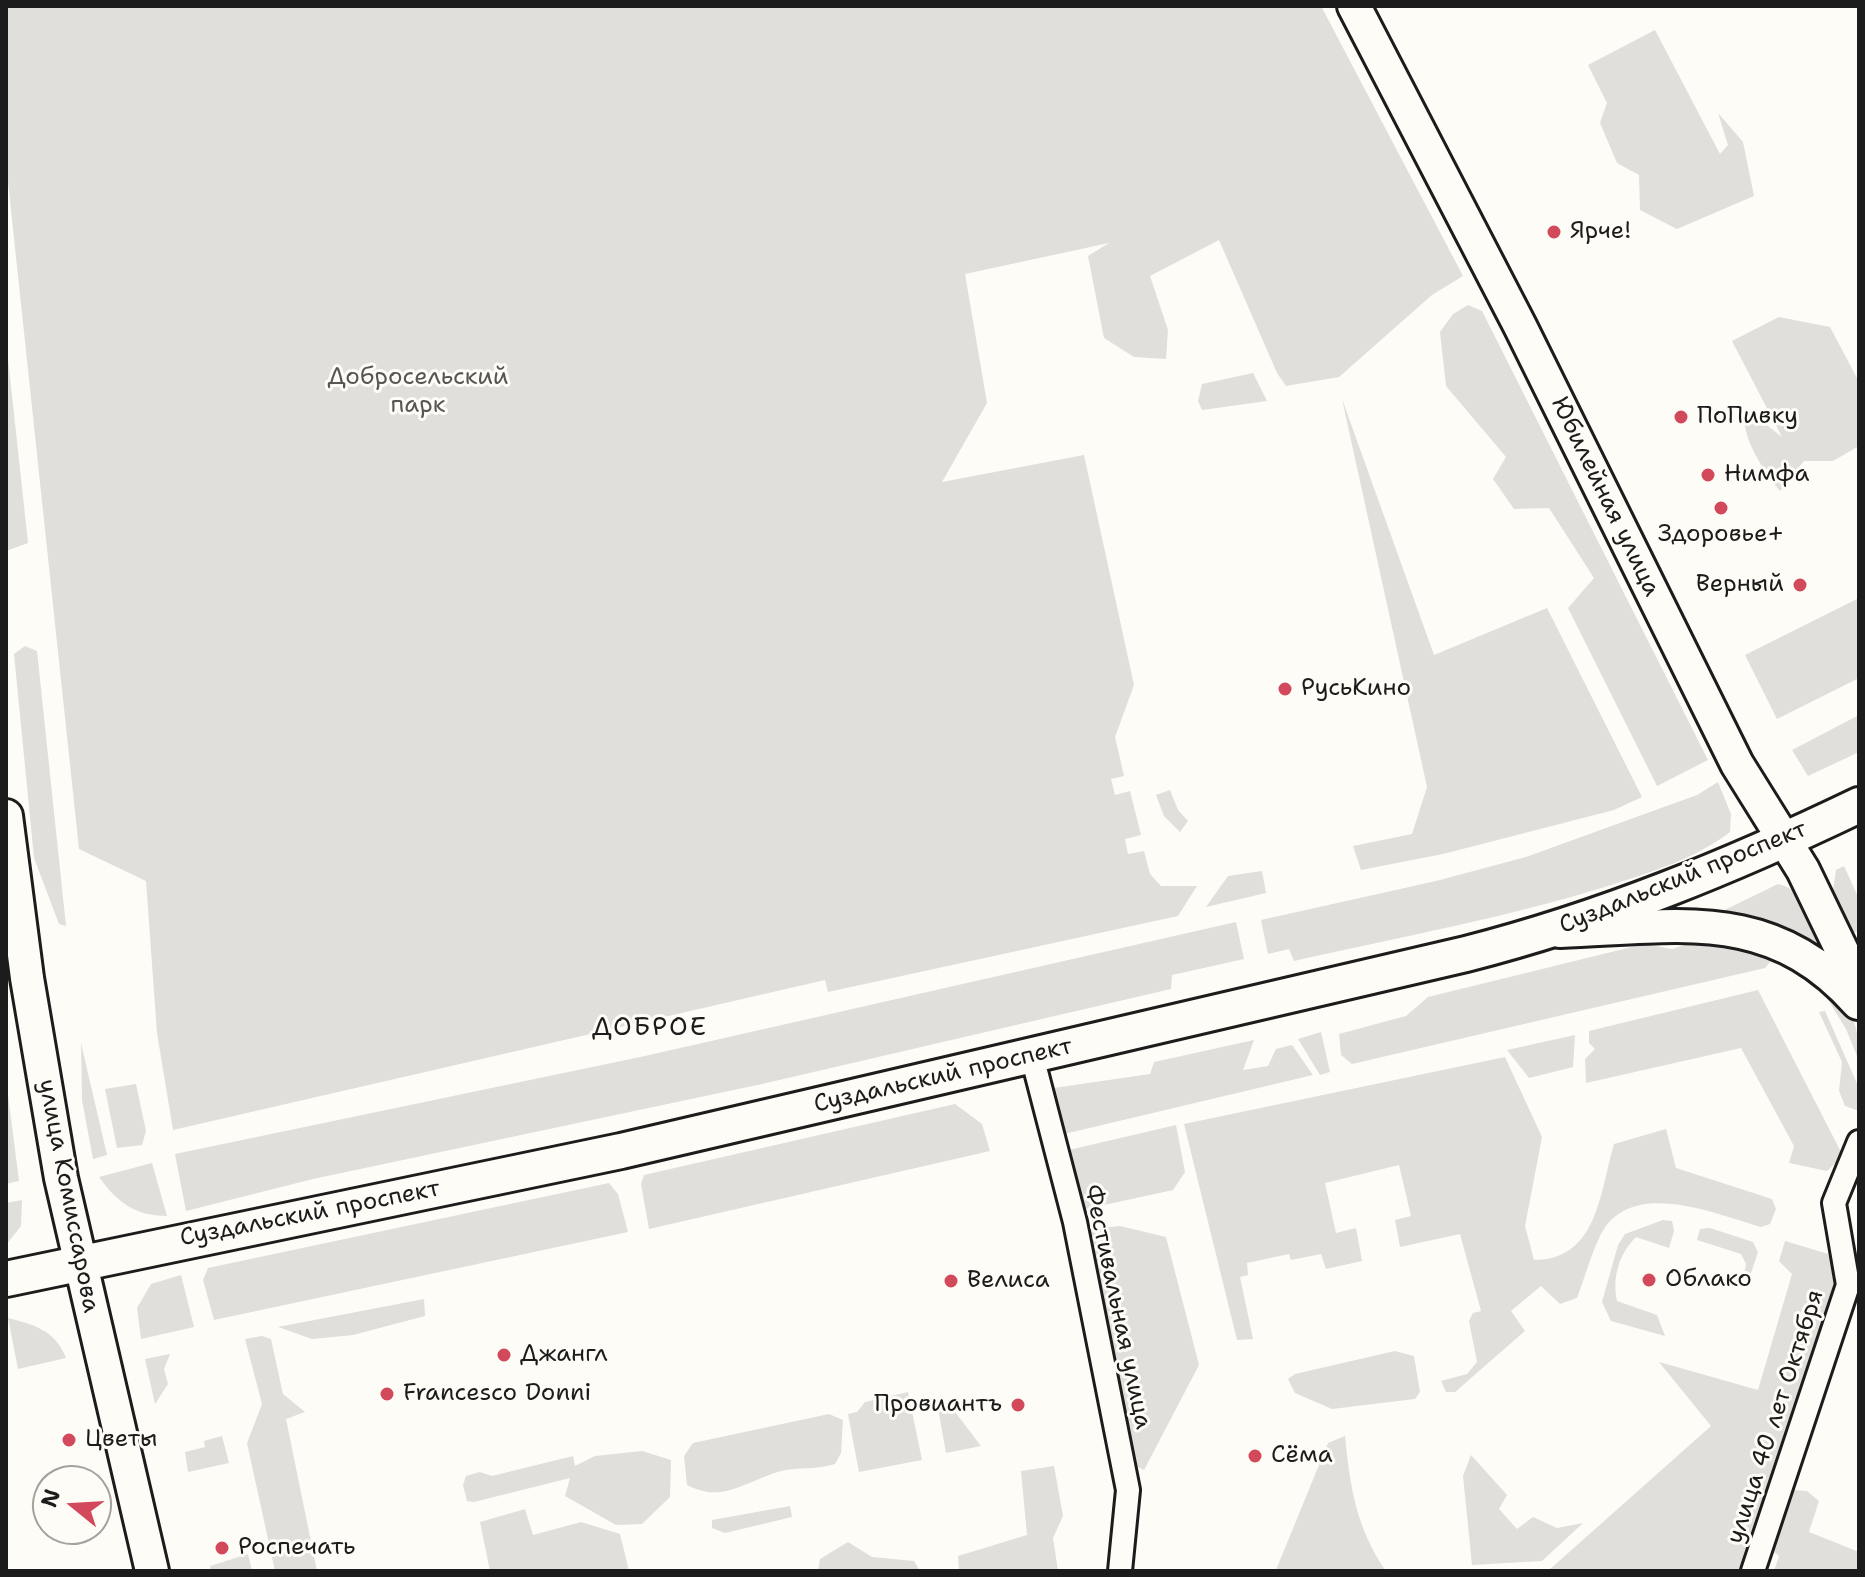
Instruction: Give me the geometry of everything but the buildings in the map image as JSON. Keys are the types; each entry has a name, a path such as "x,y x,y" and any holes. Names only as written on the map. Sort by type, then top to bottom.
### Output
{"main road":[{"name":"Юбилейная улица","path":"1354,6 1520,326 1737,764 1803,870 1859,986"},
{"name":"Суздальский проспект","path":"6,1279 621,1151 1553,932 1678,886 1859,805"},
{"name":"улица Комиссарова","path":"6,816 27,978 61,1178 152,1571"},
{"path":"1553,932 1690,927 1737,929 1779,941 1813,962 1859,1004"}],"street":[{"name":"Фестивальная улица","path":"1032,1056 1075,1222 1128,1490 1120,1571"},
{"name":"улица 40 лет Октября","path":"1753,1571 1848,1285 1834,1203 1859,1142"}],"green space":[{"name":"Добросельский парк","path":"6,6 1321,6 1463,276 1432,295 1339,377 1286,386 1277,373 1219,240 1150,276 1168,330 1166,359 1134,357 1104,338 1088,256 1109,243 965,274 987,403 942,482 1084,455 1134,685 1115,737 1124,776 1111,779 1115,795 1130,791 1141,835 1125,839 1128,854 1144,851 1150,874 1161,886 1197,886 1178,916 828,992 825,980 173,1130 157,1033 146,881 79,849 6,163"},
{"path":"1655,30 1720,154 1728,145 1718,113 1743,142 1754,196 1677,229 1640,210 1639,175 1617,163 1600,123 1607,103 1588,65"},
{"path":"1468,305 1482,311 1708,760 1657,786 1568,608 1594,578 1549,508 1514,509 1493,479 1506,457 1446,386 1440,332 1453,314"},
{"path":"1779,317 1830,327 1859,382 1859,446 1833,461 1804,461 1780,491 1751,446 1744,416 1754,415 1782,437 1732,341"},
{"path":"6,340 28,543 6,551"},
{"path":"1253,373 1267,401 1202,410 1198,401 1202,384"},
{"path":"1342,399 1434,655 1547,608 1642,797 1614,810 1443,854 1361,870 1353,846 1412,834 1427,787"},
{"path":"1859,598 1859,678 1777,719 1745,655"},
{"path":"25,646 37,651 66,926 59,924 34,858 14,654"},
{"path":"1859,715 1859,752 1808,776 1792,750"},
{"path":"1718,782 1731,814 1730,832 1672,864 1531,908 1452,926 1294,961 1289,949 1268,954 1261,920 1436,881 1526,857 1697,795"},
{"path":"1170,790 1178,810 1188,821 1180,832 1164,816 1156,795"},
{"path":"1844,866 1859,899 1859,931 1852,933 1833,890 1836,870"},
{"path":"1262,871 1266,893 1206,907 1228,876"},
{"path":"1778,884 1788,887 1802,900 1824,947 1811,953 1704,920"},
{"path":"1236,922 1244,959 1172,975 1171,989 762,1084 313,1179 186,1211 175,1154 645,1056"},
{"path":"1714,936 1774,957 1765,968 1352,1064 1341,1055 1339,1034 1406,1016 1428,997 1644,944 1672,949"},
{"path":"1819,985 1851,1017 1857,1035 1859,1061 1846,1029"},
{"path":"1758,990 1843,1156 1827,1171 1789,1163 1794,1146 1741,1048 1586,1083 1585,1059 1595,1049 1589,1043 1589,1031"},
{"path":"1825,1011 1859,1088 1859,1111 1845,1106 1839,1091 1842,1062 1819,1012"},
{"path":"1321,1032 1330,1072 1320,1075 1298,1039"},
{"path":"1575,1035 1573,1067 1529,1078 1507,1050"},
{"path":"1254,1040 1243,1070 1268,1066 1276,1049 1292,1045 1313,1075 1060,1135 1047,1089 1150,1074 1154,1062"},
{"path":"81,1043 107,1155 93,1159 82,1100"},
{"path":"1505,1057 1542,1137 1525,1226 1534,1260 1555,1257 1572,1248 1584,1236 1593,1220 1614,1144 1666,1129 1676,1168 1772,1199 1776,1209 1770,1224 1761,1227 1675,1204 1653,1203 1632,1207 1615,1217 1601,1234 1577,1298 1560,1304 1541,1286 1511,1311 1525,1331 1455,1392 1446,1392 1441,1381 1467,1374 1477,1362 1469,1321 1473,1313 1481,1311 1460,1234 1400,1247 1395,1220 1411,1216 1399,1165 1325,1183 1336,1233 1356,1228 1362,1261 1326,1269 1321,1254 1291,1260 1289,1254 1247,1263 1248,1275 1240,1277 1253,1339 1237,1340 1184,1124"},
{"path":"6,1079 19,1181 6,1184"},
{"path":"136,1084 146,1131 142,1145 117,1148 105,1089"},
{"path":"955,1104 982,1124 990,1151 649,1229 641,1184 644,1175"},
{"path":"1176,1125 1185,1172 1173,1190 1081,1210 1069,1150"},
{"path":"152,1163 167,1216 145,1213 128,1206 99,1177"},
{"path":"609,1183 618,1194 628,1232 214,1320 203,1280 208,1268"},
{"path":"22,1200 21,1226 6,1245 6,1203"},
{"path":"1663,1220 1672,1221 1674,1231 1669,1248 1636,1237 1621,1258 1615,1283 1617,1301 1657,1315 1665,1336 1611,1321 1602,1302 1618,1245 1625,1234"},
{"path":"1120,1226 1166,1237 1199,1365 1144,1470 1136,1466 1126,1436 1083,1230"},
{"path":"1710,1228 1753,1242 1758,1252 1750,1276 1744,1274 1746,1264 1741,1254 1697,1240 1700,1229"},
{"path":"1785,1241 1828,1254 1836,1273 1838,1293 1791,1413 1738,1571 1532,1571 1549,1570 1711,1426 1659,1362 1758,1390 1792,1274 1779,1261"},
{"path":"181,1275 194,1327 141,1339 137,1308 151,1284"},
{"path":"424,1299 425,1316 353,1335 312,1339 278,1327"},
{"path":"8,1318 43,1330 56,1341 66,1358 18,1369"},
{"path":"262,1336 271,1339 283,1394 305,1412 286,1419 317,1571 275,1571 247,1443 262,1404 245,1339"},
{"path":"1395,1351 1414,1356 1420,1392 1415,1399 1332,1409 1295,1393 1288,1379 1295,1374"},
{"path":"170,1354 164,1369 168,1384 155,1404 145,1359"},
{"path":"908,1392 922,1460 859,1472 848,1414 857,1412 865,1402"},
{"path":"949,1404 981,1446 946,1453 938,1408"},
{"path":"829,1414 843,1420 841,1453 835,1464 781,1471 723,1492 700,1490 687,1485 684,1456 693,1443"},
{"path":"222,1436 229,1463 188,1472 185,1452 205,1447 204,1441"},
{"path":"1345,1436 1349,1472 1361,1523 1386,1571 1276,1570 1328,1443"},
{"path":"642,1451 671,1460 670,1497 642,1524 616,1525 565,1496 570,1478 474,1502 467,1501 463,1485 466,1476 480,1472 492,1476 573,1456 575,1466 595,1456"},
{"path":"1471,1455 1507,1495 1499,1509 1517,1529 1533,1517 1557,1528 1583,1523 1542,1561 1472,1565 1463,1476"},
{"path":"1054,1466 1063,1516 1053,1538 1058,1571 959,1571 958,1556 1027,1535 1021,1471"},
{"path":"1793,1490 1807,1491 1819,1501 1809,1532 1859,1552 1859,1571 1774,1571 1779,1556 1774,1552"},
{"path":"790,1506 792,1517 725,1533 712,1528 712,1520"},
{"path":"525,1509 533,1535 581,1522 620,1534 629,1571 490,1571 480,1522"},
{"path":"848,1542 872,1557 914,1561 920,1571 818,1571 820,1559"},
{"path":"248,1554 252,1571 211,1571 210,1566"}],"place":[{"name":"Ярче!","path":"1554,232"},
{"name":"ПоПивку","path":"1681,417"},
{"name":"Нимфа","path":"1708,475"},
{"name":"Здоровье+","path":"1721,508"},
{"name":"Верный","path":"1800,585"},
{"name":"РусьКино","path":"1285,689"},
{"name":"Облако","path":"1649,1280"},
{"name":"Велиса","path":"951,1281"},
{"name":"Джангл","path":"504,1355"},
{"name":"Francesco Donni","path":"387,1394"},
{"name":"Провиантъ","path":"1018,1405"},
{"name":"Цветы","path":"69,1440"},
{"name":"Сёма","path":"1255,1456"},
{"name":"Роспечать","path":"222,1548"}],"district":[{"name":"ДОБРОЕ","path":"650,1028"}]}
